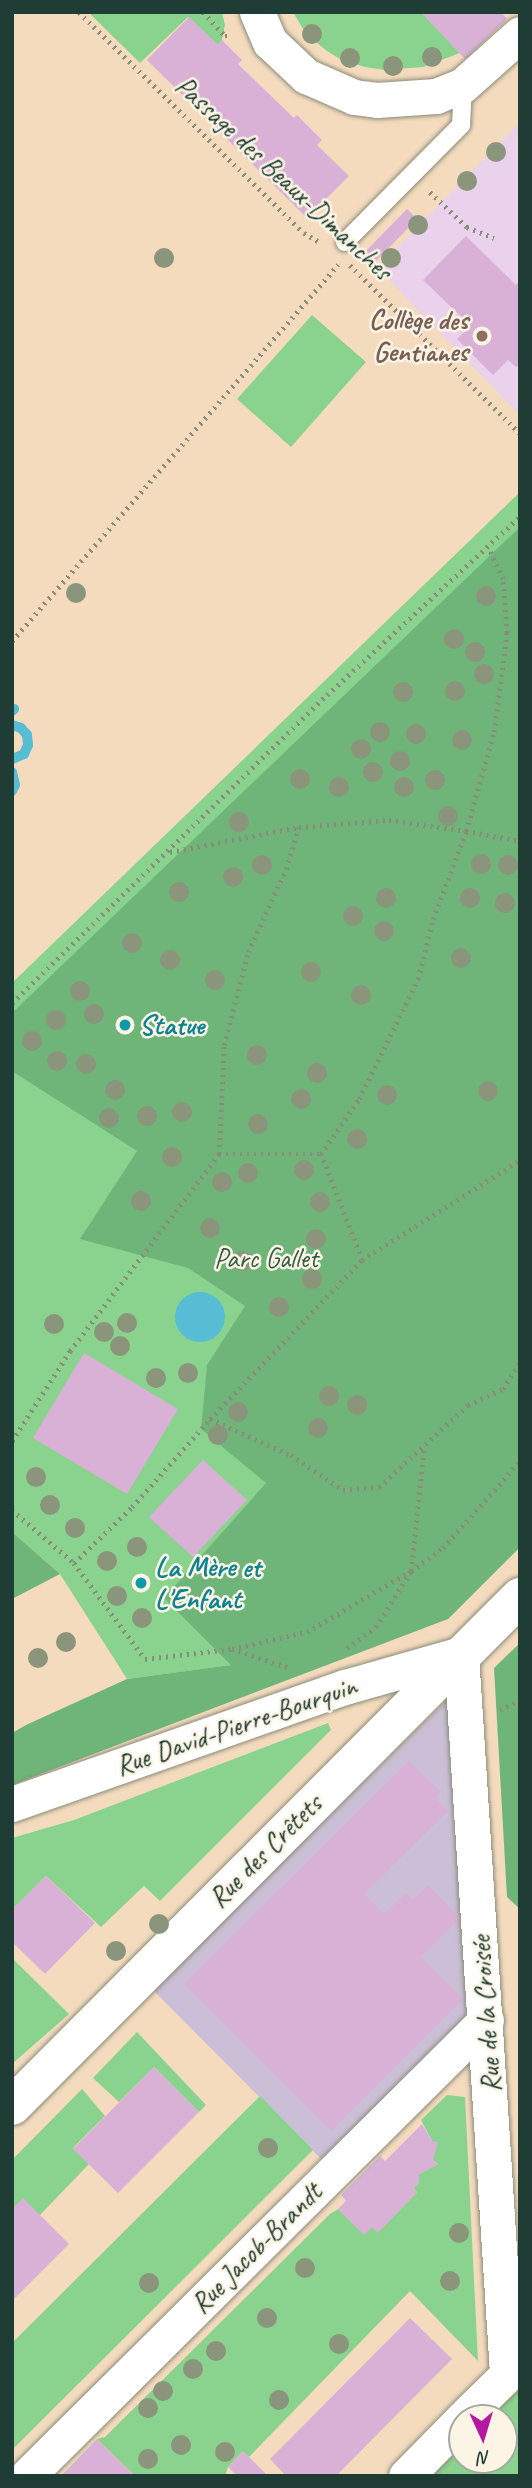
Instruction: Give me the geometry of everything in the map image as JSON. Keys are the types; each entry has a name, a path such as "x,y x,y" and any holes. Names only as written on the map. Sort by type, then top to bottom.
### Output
{"street":[{"path":"248,24 306,76 354,97 377,100 436,96 463,85 520,34"},
{"name":"Rue des Crêtets","path":"12,2106 520,1597"},
{"name":"Rue David-Pierre-Bourquin","path":"12,1804 345,1687 461,1654"},
{"name":"Rue de la Croisée","path":"461,1654 513,2368"},
{"name":"Rue Jacob-Brandt","path":"27,2476 486,2020"},
{"path":"478,2404 513,2368"},
{"path":"406,2476 448,2434"}],"lane":[{"path":"344,250 412,174 461,125 463,85"}],"path":[{"name":"Passage des Beaux-Dimanches","path":"79,12 304,233 325,246"},
{"path":"203,12 225,36 248,24"},
{"path":"412,174 467,227 494,238"},
{"name":"Passage des Beaux-Dimanches","path":"344,250 520,433"},
{"path":"12,641 344,250"},
{"path":"12,1003 327,695 520,516"},
{"path":"321,1154 359,1099 418,979 433,919 466,831 494,732 507,633 503,579 488,547"},
{"path":"168,853 299,827 389,820 520,841"},
{"path":"12,1441 70,1351 219,1154 224,1045 248,952 286,869 299,827"},
{"path":"219,1154 321,1154"},
{"path":"321,1154 362,1260"},
{"path":"74,1563 132,1507 210,1419 362,1260 520,1160"},
{"path":"210,1419 291,1455 343,1490 379,1487 468,1405 503,1389 520,1362"},
{"path":"337,1655 376,1628 411,1571 424,1448"},
{"path":"12,1510 74,1563 145,1659 232,1649 307,1632 411,1571 443,1548 520,1461"},
{"path":"232,1649 298,1670"},
{"path":"493,1714 520,1700"}],"shaded area":[{"name":"Collège des Gentianes","path":"520,122 520,415 377,268"},
{"path":"454,1693 477,2017 326,2164 153,1990"}],"green space":[{"path":"88,12 222,12 225,25 222,40 218,45 188,17 140,63"},
{"path":"293,12 421,12 460,53 423,67 385,70 365,67 340,59 327,51 306,34"},
{"path":"312,315 366,362 291,447 237,399"},
{"name":"Parc Gallet","path":"520,492 520,1547 448,1619 232,1665 127,1679 60,1574 12,1532 12,983"},
{"name":"Parc Gallet","path":"520,527 520,1547 448,1619 12,1785 12,1733 26,1725 127,1679 231,1665 164,1598 266,1483 201,1429 207,1365 245,1306 188,1268 80,1239 137,1151 15,1073 12,1075 12,1013"},
{"path":"12,1532 60,1574 12,1599"},
{"path":"520,1643 520,1909 507,1897 494,1668"},
{"path":"328,1723 331,1730 160,1901 144,1886 101,1927 46,1876 12,1910 12,1838 74,1820"},
{"path":"12,1958 69,2014 12,2064"},
{"path":"137,2032 206,2105 199,2112 154,2067 119,2102 93,2078"},
{"path":"82,2089 105,2116 73,2148 89,2164 40,2215 12,2209 12,2160"},
{"path":"447,2095 465,2097 478,2361 410,2291 249,2457 242,2452 228,2467 225,2476 135,2476 97,2439 105,2437 330,2214 338,2209 364,2234 372,2227 378,2232 417,2192 413,2188 419,2183 419,2174 438,2164 433,2160 432,2141 421,2120"},
{"path":"260,2096 313,2150 12,2450 12,2343"},
{"path":"520,2382 520,2476 429,2476 448,2456 448,2474 518,2474 518,2404 499,2404"}],"water":[{"path":"200,1292 218,1299 225,1317 218,1335 200,1342 182,1335 175,1317 182,1299"}],"building":[{"path":"421,12 501,12 507,19 465,59"},
{"path":"189,17 218,45 222,40 242,60 238,64 294,118 297,115 322,140 317,145 349,176 307,218 147,60"},
{"path":"407,209 417,219 372,265 362,255"},
{"path":"466,236 516,285 520,281 520,364 516,367 508,360 493,375 457,339 471,326 423,280"},
{"path":"84,1353 178,1409 127,1494 33,1438"},
{"path":"203,1460 247,1500 193,1557 149,1517"},
{"path":"409,1761 441,1792 435,1798 448,1811 364,1894 384,1914 406,1893 413,1900 428,1885 460,1918 421,1957 463,1999 331,2131 184,1984"},
{"path":"46,1876 95,1923 45,1974 12,1942 12,1910"},
{"path":"154,2067 199,2112 118,2193 73,2149"},
{"path":"422,2124 432,2141 438,2142 433,2160 438,2164 419,2174 419,2183 413,2188 417,2192 378,2233 372,2227 364,2235 338,2209 346,2201 341,2195 380,2156 385,2161"},
{"path":"23,2198 69,2244 12,2301 12,2209"},
{"path":"410,2318 452,2359 336,2476 286,2476 270,2459"},
{"path":"97,2439 135,2476 61,2476"},
{"path":"243,2451 268,2476 237,2476 228,2467"}],"waterway":[{"path":"12,725 21,728 27,735 28,745 24,754 12,759"},
{"path":"12,772 15,785 12,791"}],"place":[{"name":"Collège des Gentianes","path":"482,336"},
{"name":"Statue","path":"125,1025"},
{"name":"La Mère et L'Enfant","path":"141,1583"}]}
